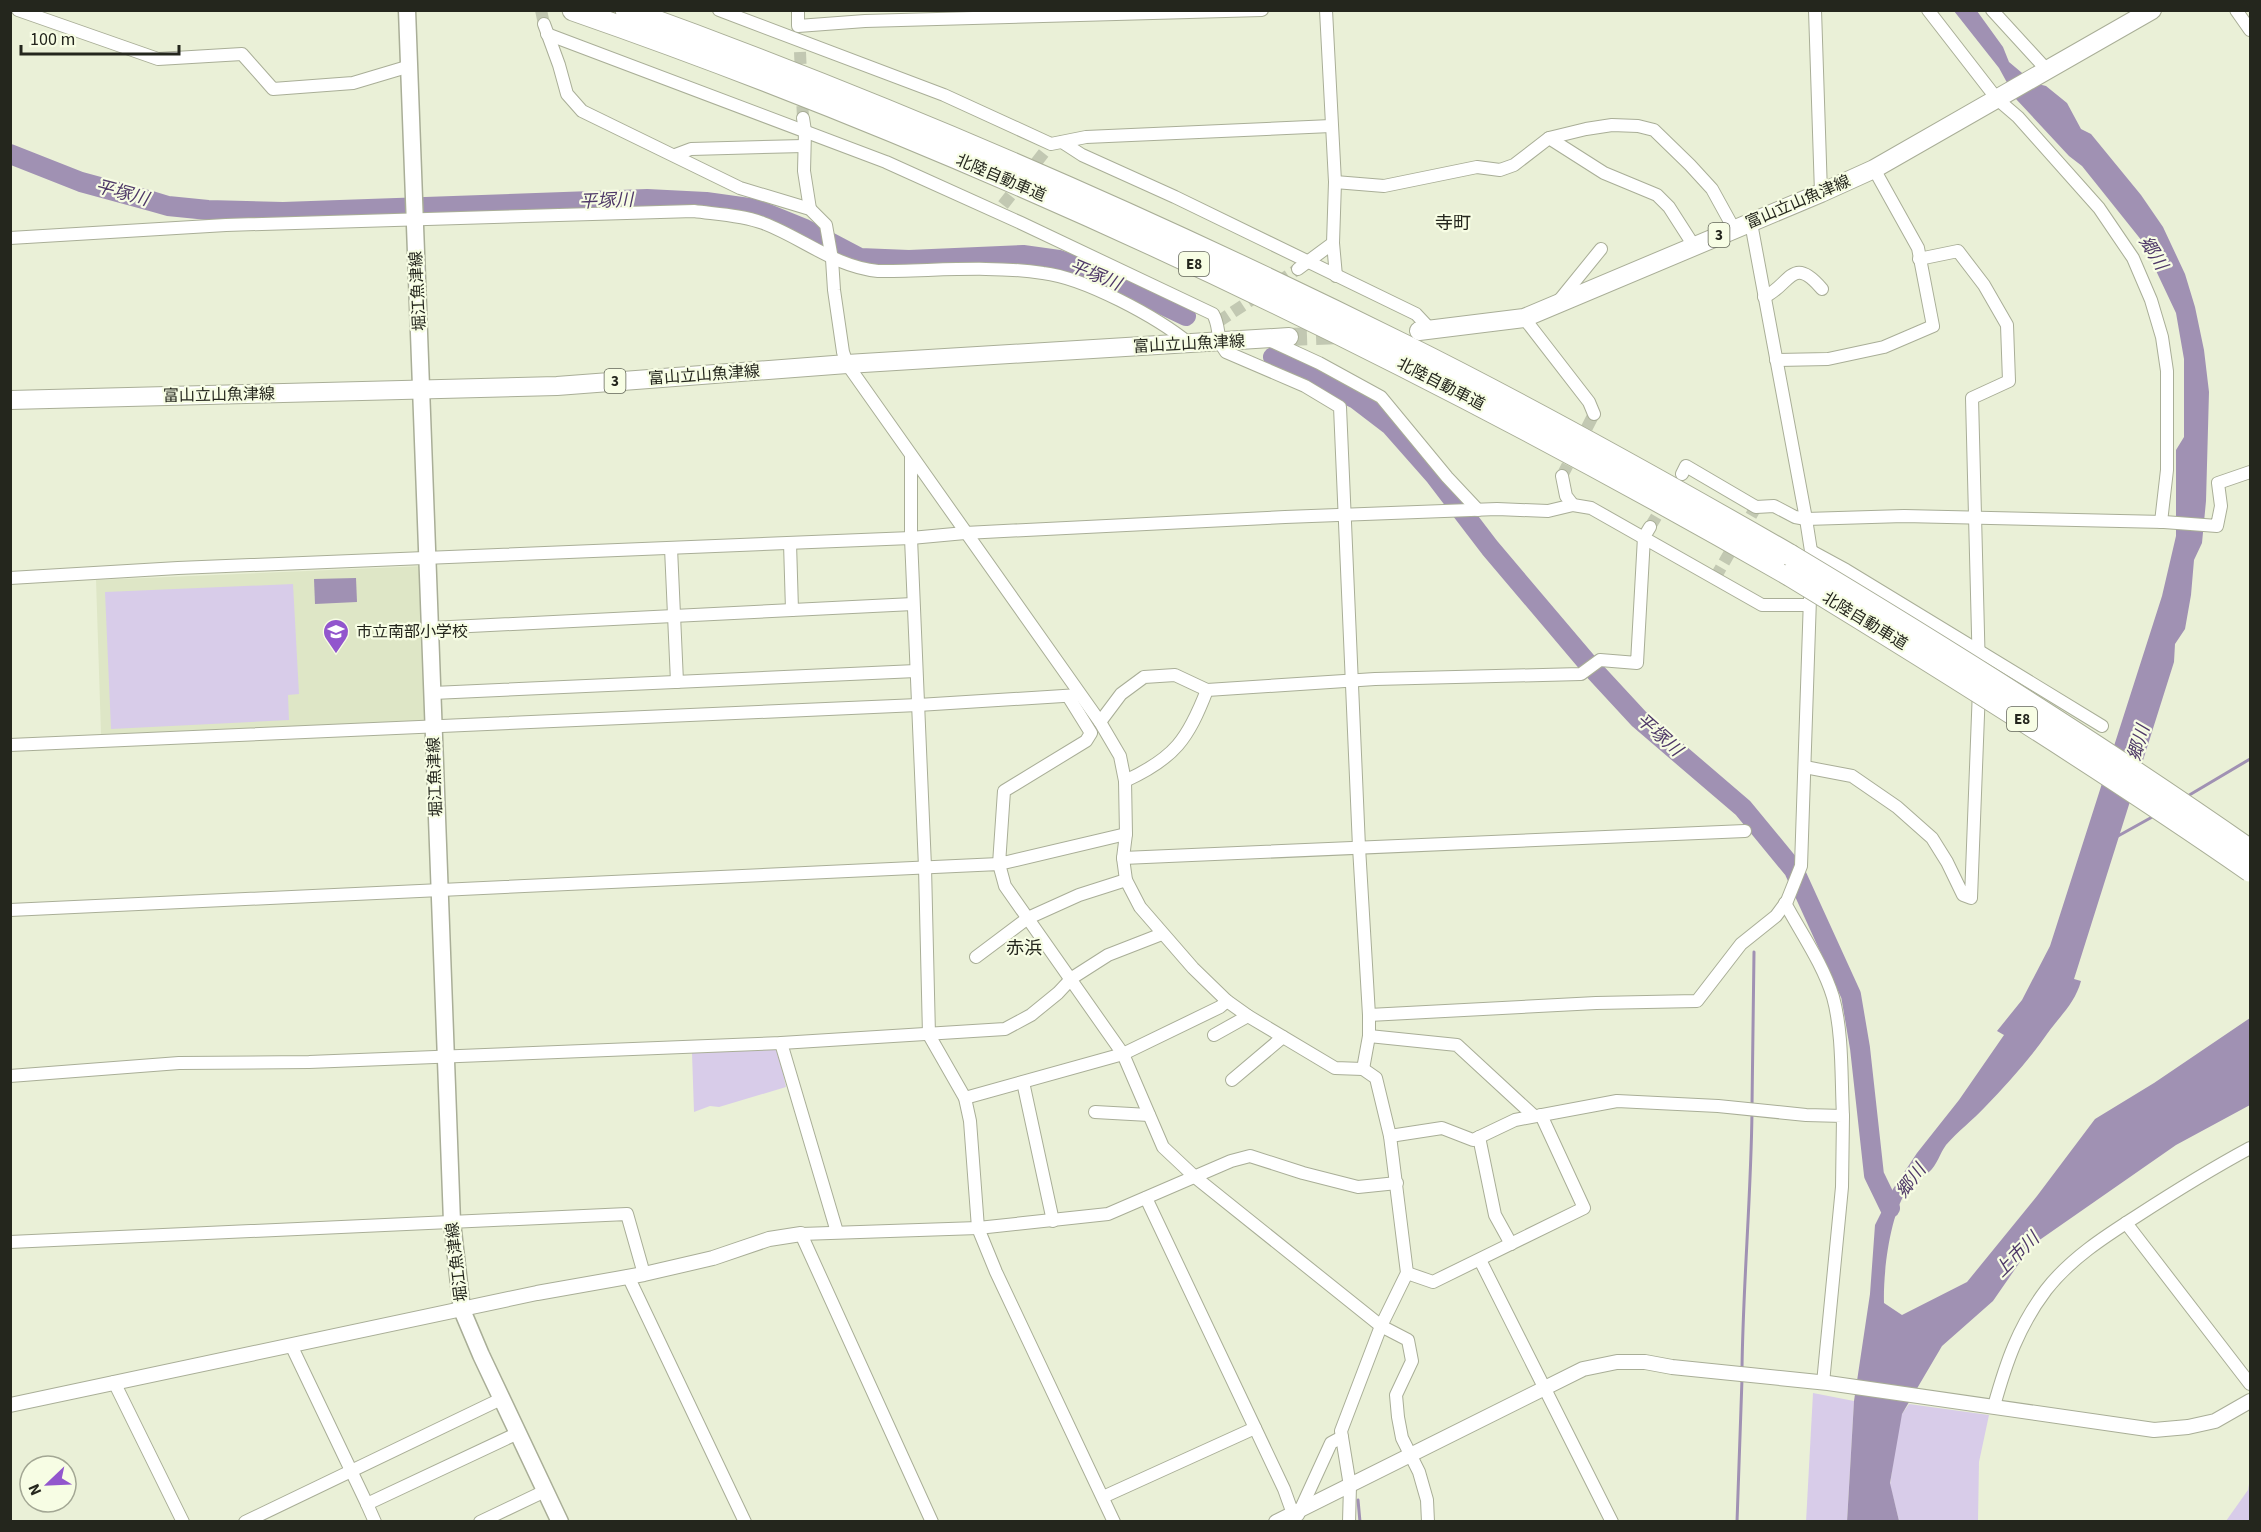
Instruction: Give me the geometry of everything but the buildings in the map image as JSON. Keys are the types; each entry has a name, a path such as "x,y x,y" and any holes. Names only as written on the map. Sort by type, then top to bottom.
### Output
{"highway":[{"name":"北陸自動車道","path":"573,10 709,59 945,154 1176,255 1377,352 1504,417 1691,519 1790,565 1943,647 2082,735 2250,850"},
{"name":"北陸自動車道","path":"626,10 943,133 1186,239 1407,346 1610,454 1790,565 2072,750 2250,871"}],"main road":[{"name":"堀江魚津線","path":"407,10 414,220 423,390 452,1222 462,1310 501,1399 560,1521"},
{"name":"富山立山魚津線","path":"1425,331 1524,318 1821,193 1874,169 2152,10"},
{"name":"富山立山魚津線","path":"10,400 557,386 848,364 1289,337"}],"street":[{"path":"18,10 158,59 242,54 273,89 353,83 410,66"},
{"path":"719,10 799,46 944,95 1053,146 1082,155 1175,197 1302,265 1336,276 1416,314 1425,331"},
{"path":"798,10 799,46"},
{"path":"798,26 865,21 1262,10"},
{"path":"1326,10 1335,182 1333,243 1336,276"},
{"path":"1815,10 1821,193"},
{"path":"1928,10 2000,97 2099,208 2133,258 2151,300 2162,337 2167,370 2167,470 2163,522"},
{"path":"1992,10 2047,70"},
{"path":"2235,10 2250,30"},
{"path":"1363,1069 1369,1036 1369,1015 1359,847 1340,407 1305,386 1226,352 1219,343 1218,322 1213,314 1000,208 545,29 567,94 582,111 740,188 810,209 826,225 841,342 848,364 1073,695 1091,733 1086,741 1004,791 999,864 1005,886 1123,1054 1163,1147 1195,1177 1381,1326 1408,1340 1412,1361 1396,1395 1398,1417 1402,1438 1412,1454 1427,1500 1428,1521"},
{"path":"802,118 805,131 804,171 810,209"},
{"path":"1335,182 1384,186 1477,168 1500,170 1514,165 1549,138 1612,125 1638,126 1654,130 1712,189 1742,226 1764,297 1811,551 1801,866 1776,916 1741,944 1697,1001 1369,1015"},
{"path":"1053,146 1086,136 1331,126"},
{"path":"1549,138 1604,172 1656,195 1670,207 1694,246"},
{"path":"675,155 691,149 804,146"},
{"path":"1776,360 1828,359 1884,346 1933,326 1918,248 1874,169"},
{"path":"10,238 226,225 694,211 761,222 808,244 832,259 859,269 878,271 997,269 1045,273 1073,280 1172,328 1190,344"},
{"path":"1302,265 1333,243"},
{"path":"1555,305 1601,249"},
{"path":"1805,767 1852,776 1897,807 1932,838 1963,895 1971,898 1975,750 1979,711 1972,398 2009,381 2007,325 1984,285 1958,251 1919,259"},
{"path":"1764,297 1773,293 1790,275 1800,273 1808,275 1822,289"},
{"path":"1524,318 1589,402 1594,414"},
{"path":"1266,339 1319,363 1381,397 1478,510"},
{"path":"911,457 910,538 925,867 929,1035 965,1098 970,1121 978,1228 996,1272 1114,1521"},
{"path":"1682,474 1686,466 1756,507 1774,506 1794,517 1806,519 1904,516 2163,522 2217,526 2221,506 2218,483 2250,472"},
{"path":"1562,476 1566,496 1573,505"},
{"path":"10,578 238,566 429,560 910,538 965,533 1447,511 1497,509 1548,511 1573,505 1591,508 1647,532 1762,605 1809,605"},
{"path":"1100,722 1121,693 1144,677 1176,675 1207,690 1352,680 1581,674 1600,660 1637,663 1647,532"},
{"path":"790,543 792,610"},
{"path":"671,548 677,682"},
{"path":"1811,551 2102,726"},
{"path":"431,628 913,604"},
{"path":"433,693 916,671"},
{"path":"1125,780 1151,768 1182,742 1195,721 1207,690"},
{"path":"10,745 918,705 1073,695 1100,722 1120,756 1125,780 1126,834 1123,858 1126,880 1140,907 1162,934 1227,1001 1335,1068 1363,1069 1376,1078 1390,1136 1407,1273 1381,1326 1341,1431 1350,1486 1349,1521"},
{"path":"1123,858 1745,831"},
{"path":"10,910 999,864 1126,834"},
{"path":"976,957 1028,918 1079,895 1126,880"},
{"path":"1786,900 1833,997 1838,1024 1843,1116 1842,1187 1825,1383"},
{"path":"10,1076 179,1063 309,1062 781,1043 1005,1029 1031,1015 1058,993 1071,978 1108,955 1162,934"},
{"path":"965,1098 1123,1054 1220,1007 1227,1001"},
{"path":"1214,1035 1248,1016"},
{"path":"1369,1036 1457,1045 1538,1115 1584,1208 1433,1282 1407,1273"},
{"path":"1232,1080 1283,1037"},
{"path":"781,1043 837,1232"},
{"path":"1023,1082 1053,1221"},
{"path":"1390,1136 1442,1128 1473,1140 1515,1120 1617,1101 1843,1116"},
{"path":"1095,1112 1149,1115"},
{"path":"1479,1137 1495,1215 1510,1244"},
{"path":"1991,1406 2009,1354 2026,1319 2046,1290 2074,1260 2200,1175 2250,1148"},
{"path":"10,1405 644,1274 712,1258 770,1239 837,1232 978,1228 1108,1214 1231,1161 1250,1156 1358,1187 1397,1184"},
{"path":"1146,1198 1296,1515"},
{"path":"10,1242 627,1214 644,1274"},
{"path":"2126,1223 2250,1384"},
{"path":"801,1234 932,1521"},
{"path":"1480,1260 1612,1521"},
{"path":"628,1276 746,1521"},
{"path":"291,1346 375,1521"},
{"path":"1276,1521 1296,1515 1583,1369 1617,1362 1645,1362 1672,1367 1825,1383 2154,1430 2188,1427 2215,1421 2250,1401"},
{"path":"114,1382 183,1521"},
{"path":"245,1521 501,1399"},
{"path":"1103,1497 1256,1428"},
{"path":"367,1504 518,1433"},
{"path":"1296,1515 1331,1443 1342,1437"},
{"path":"480,1521 545,1491"}],"shaded area":[{"path":"423,566 426,722 101,734 96,580"},
{"path":"293,584 299,694 288,695 289,720 111,729 105,592"},
{"path":"777,1046 786,1087 694,1112 692,1053"},
{"path":"1813,1393 1854,1401 1847,1521 1806,1522"},
{"path":"1909,1404 1989,1415 1979,1462 1978,1521 1899,1521 1890,1485 1899,1418"},
{"path":"2250,1478 2250,1521 2226,1521 2248,1490"}],"water":[{"path":"1954,11 1977,11 2003,47 2009,62 2034,83 2046,86 2067,103 2081,129 2091,134 2141,195 2163,227 2185,274 2204,350 2209,392 2206,501 2202,543 2194,560 2185,629 2175,644 2174,662 2074,979 2081,981 2078,989 2067,1009 2018,1072 1946,1145 1932,1169 1908,1188 1892,1228 1885,1276 1884,1303 1902,1315 1967,1282 2037,1196 2095,1119 2154,1083 2250,1018 2250,1105 2176,1145 2031,1246 1993,1301 1942,1346 1902,1414 1890,1483 1899,1521 1847,1522 1854,1401 1870,1294 1875,1225 1893,1189 1917,1153 1959,1100 2004,1035 1997,1031 2022,1000 2050,946 2162,596 2176,536 2176,450 2184,437 2184,359 2176,313 2142,241 2082,166 2069,156 2016,99 1999,68"},
{"path":"356,578 357,602 315,604 314,579"}],"waterway":[{"name":"平塚川","path":"10,154 81,182 168,206 208,210 283,212 647,199 706,202 756,209 805,229 860,258 909,260 1023,255 1059,260 1090,270 1186,316"},
{"name":"平塚川","path":"1273,357 1356,399 1390,425 1435,476 1490,548 1590,666 1639,719 1743,808 1794,870 1851,995 1860,1048 1874,1175 1890,1208"},
{"path":"2186,797 2250,759"},
{"path":"2118,836 2154,816"},
{"path":"1752,1106 1754,952"},
{"path":"1742,1369 1752,1112"},
{"path":"1737,1522 1742,1379"},
{"path":"1358,1500 1360,1522"}],"tunnel":[{"path":"541,10 544,24"},
{"path":"800,52 803,118"},
{"path":"1003,205 1046,150"},
{"path":"1218,322 1298,269"},
{"path":"1289,337 1343,335"},
{"path":"1562,476 1594,414"},
{"path":"1650,527 1667,499"},
{"path":"1715,578 1756,507"}],"place":[{"name":"市立南部小学校","path":"336,655"}],"district":[{"name":"寺町","path":"1453,223"},
{"name":"赤浜","path":"1024,948"}],"water label":[{"name":"郷川","path":"2153,253"},
{"name":"郷川","path":"2139,743"},
{"name":"郷川","path":"1911,1181"},
{"name":"上市川","path":"2017,1255"}]}
